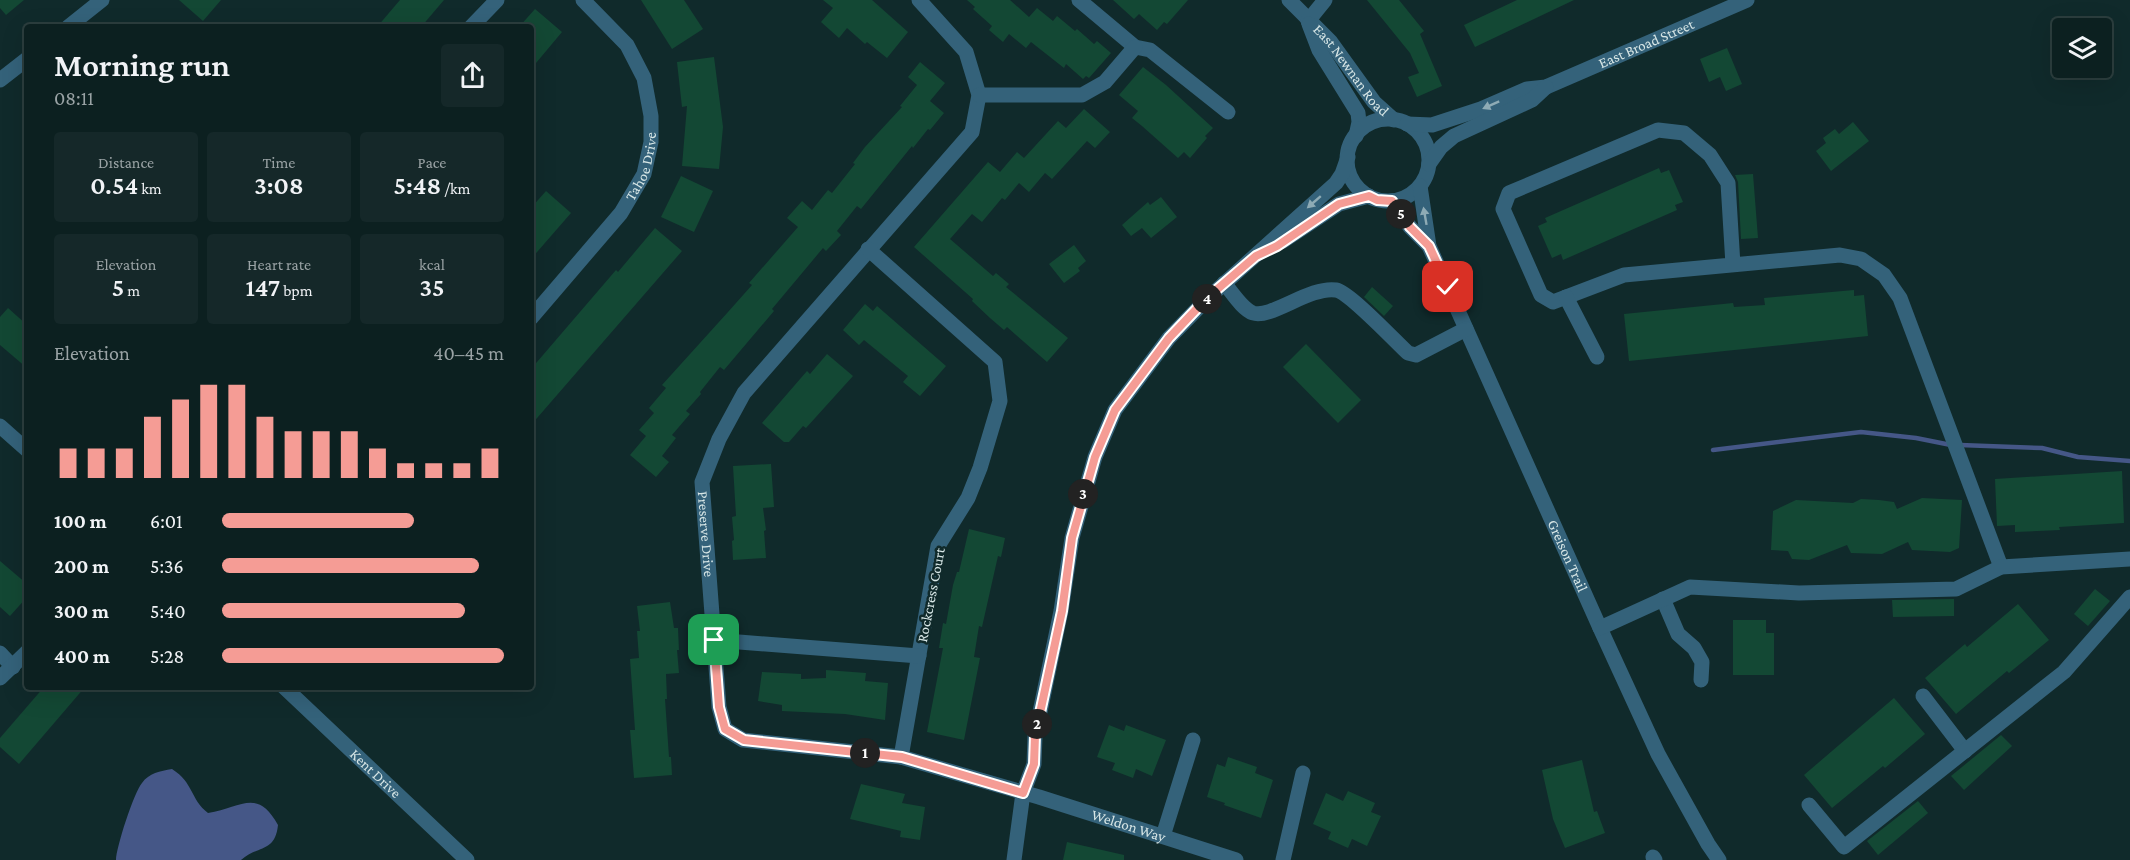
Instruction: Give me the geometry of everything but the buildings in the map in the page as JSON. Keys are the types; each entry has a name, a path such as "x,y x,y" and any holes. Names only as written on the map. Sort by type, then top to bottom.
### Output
{"street":[{"path":"74,24 102,0"},
{"path":"474,24 497,0"},
{"name":"Tahoe Drive","path":"534,314 621,213 644,174 651,142 651,116 644,78 627,45 583,0"},
{"name":"Preserve Drive","path":"919,0 966,52 979,95 972,132 744,393 715,450 702,482 719,707 725,729 744,740 902,757 1023,793"},
{"path":"1079,0 1135,47 1150,50 1228,112"},
{"name":"East Newnan Road","path":"1288,0 1330,41 1374,102 1401,122"},
{"path":"1308,21 1325,0"},
{"name":"East Broad Street","path":"1356,136 1372,123 1401,122 1432,125 1481,109 1527,89 1546,87 1747,0"},
{"name":"East Newnan Road","path":"1308,21 1319,50 1358,113 1356,136"},
{"path":"979,95 1082,95 1105,82 1135,47"},
{"path":"0,80 24,61"},
{"name":"East Broad Street","path":"1420,186 1429,164 1441,147 1454,136 1532,100 1546,87"},
{"path":"1401,122 1414,129 1424,141 1429,164"},
{"path":"1733,265 1728,183 1710,155 1684,133 1658,130 1509,193 1503,209 1541,295 1553,302 1624,275 1733,265 1839,255 1861,259 1884,276 1900,298 2001,567"},
{"path":"1356,136 1349,149 1348,165 1352,180 1369,196 1377,200 1392,201 1407,196 1420,186"},
{"path":"1014,860 1023,793 1034,764 1035,736 1062,611 1072,538 1095,457 1115,410 1169,338 1224,283 1336,183 1342,174 1348,156"},
{"name":"Greison Trail","path":"1420,186 1429,246 1658,754 1719,860"},
{"path":"1256,256 1277,246 1339,204 1369,196"},
{"name":"Greison Trail","path":"1392,201 1410,227 1429,246"},
{"name":"Rockcress Court","path":"868,249 995,362 1000,401 969,498 938,546 902,757"},
{"path":"1224,283 1253,313 1264,313 1322,290 1338,290 1352,298 1408,353 1416,355 1466,329"},
{"path":"1566,297 1597,357"},
{"path":"0,426 24,447"},
{"path":"1600,628 1690,587 1799,592 1956,589 2001,567 2130,559"},
{"path":"1809,805 1844,847 2064,672 2130,597"},
{"path":"1663,599 1678,634 1694,648 1702,662 1701,680"},
{"path":"714,640 919,656"},
{"path":"0,653 13,667"},
{"path":"0,678 24,655"},
{"name":"Kent Drive","path":"287,690 467,860"},
{"path":"1923,696 1965,751"},
{"path":"1163,836 1193,740"},
{"path":"1283,860 1303,774"},
{"name":"Weldon Way","path":"1023,793 1236,860"}],"water":[{"path":"172,769 184,780 202,808 208,813 247,803 263,806 278,825 273,840 241,860 116,860 126,820 139,788 151,775"}],"waterway":[{"path":"1713,450 1861,432 1916,438 1951,445"},
{"path":"1960,445 2042,448 2078,457 2130,461"}],"route":[{"path":"714,640 719,707 725,729 744,740 902,757 1023,793 1034,764 1035,736 1062,611 1072,538 1095,457 1115,410 1169,338 1207,298 1256,256 1277,246 1339,204 1358,198 1369,196 1377,200 1392,201 1410,227 1429,246 1448,287"}]}
